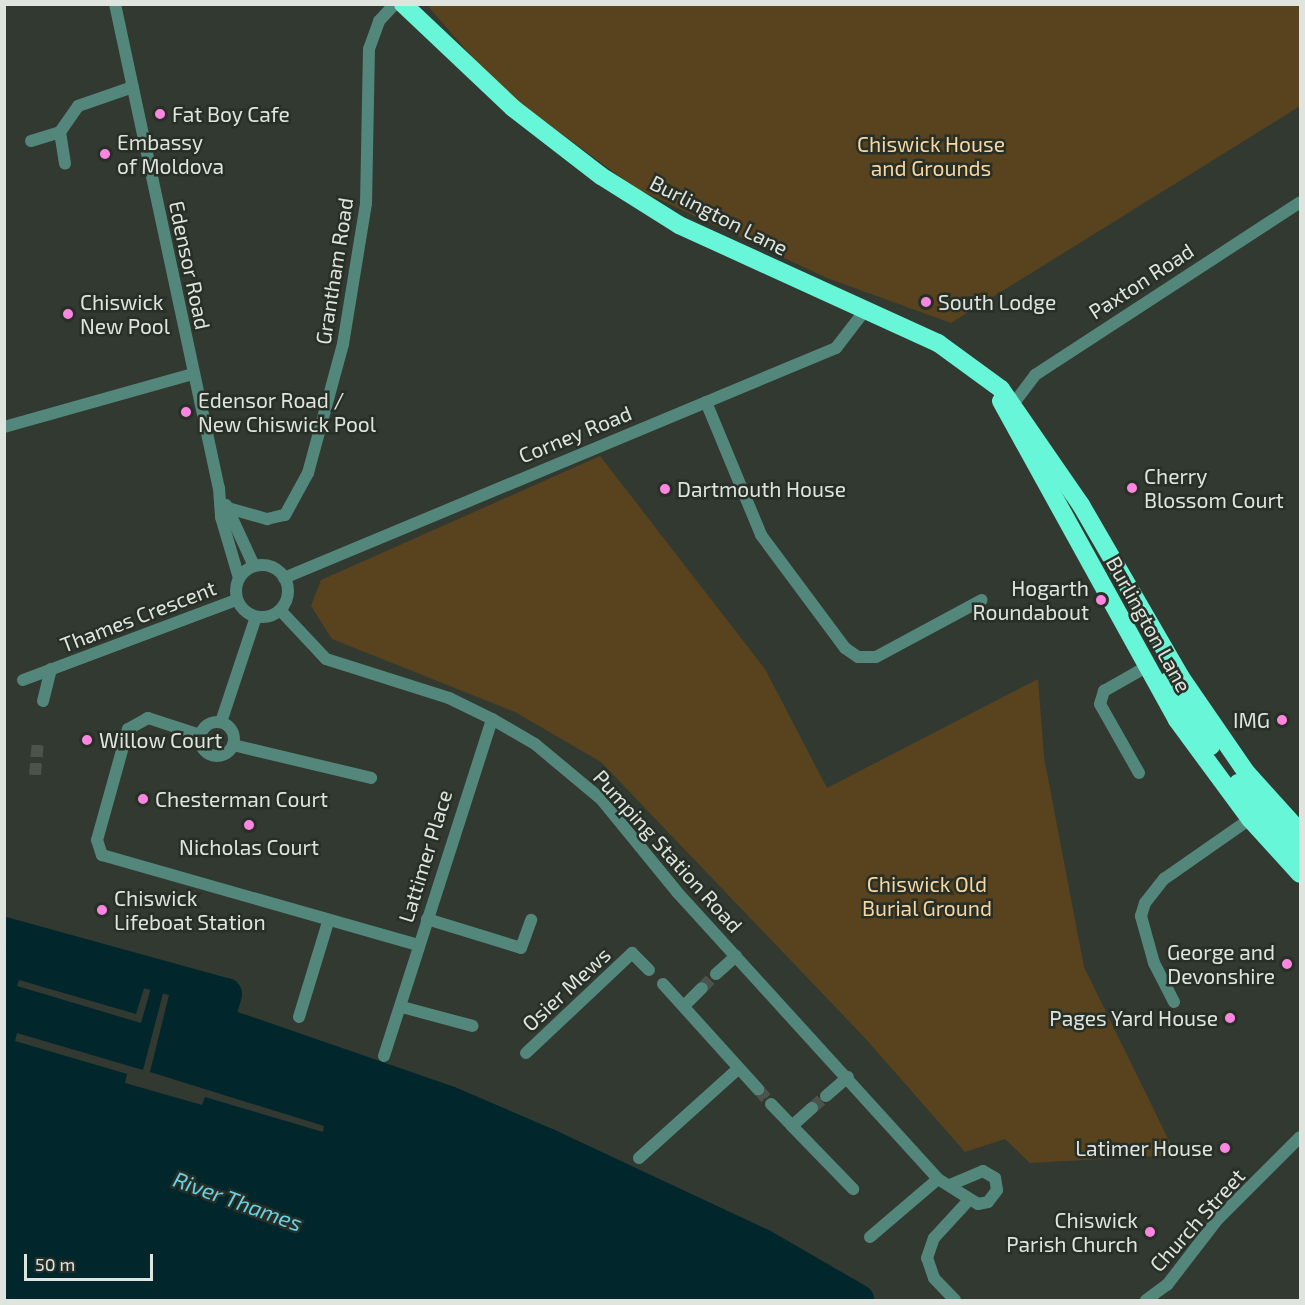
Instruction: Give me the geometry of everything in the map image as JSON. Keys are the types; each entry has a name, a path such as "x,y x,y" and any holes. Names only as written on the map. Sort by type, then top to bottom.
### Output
{"highway":[{"name":"Burlington Lane","path":"403,4 504,101 601,176 679,225 938,343 986,378 1014,403 1061,475 1180,676 1246,772 1300,832"},
{"name":"Burlington Lane","path":"986,378 1177,720 1250,819 1300,874"},
{"path":"1061,475 1090,543 1204,736 1300,854"}],"street":[{"name":"Edensor Road","path":"115,4 193,374 224,503 239,578"},
{"name":"Grantham Road","path":"224,503 258,517 285,515 319,439 343,344 366,204 369,49 379,21 395,4"},
{"path":"31,141 60,132 78,106 133,87"},
{"path":"60,132 65,164"},
{"name":"Paxton Road","path":"1014,403 1035,375 1300,202"},
{"name":"Corney Road","path":"284,578 836,348 866,309"},
{"path":"4,427 193,374"},
{"path":"706,402 761,535 845,648 858,657 876,657 982,600"},
{"name":"Edensor Road","path":"224,503 236,536 254,566"},
{"path":"236,536 258,517"},
{"path":"254,566 271,567 284,578 288,595 280,610 256,617 236,600 239,578 254,566"},
{"name":"Thames Crescent","path":"43,701 51,669 236,600"},
{"name":"Pumping Station Road","path":"280,610 326,659 449,698 492,719 535,744 602,799 736,956 938,1179 969,1200"},
{"path":"221,722 256,617"},
{"path":"1139,773 1100,704 1104,691 1148,666"},
{"path":"23,680 51,669"},
{"path":"200,735 148,718 128,729 97,840 102,855 328,922 418,945"},
{"name":"Lattimer Place","path":"384,1056 402,1007 418,945 492,719"},
{"path":"200,735 211,723 221,722 232,731 233,745"},
{"path":"200,735 204,750 213,755 233,745 371,778"},
{"path":"1174,1002 1154,963 1141,916 1145,903 1164,879 1250,819"},
{"path":"427,919 521,948 531,920"},
{"path":"299,1017 328,922"},
{"name":"Osier Mews","path":"526,1053 632,953 649,970"},
{"path":"716,974 736,956"},
{"path":"663,984 758,1089"},
{"path":"684,1006 702,988"},
{"path":"402,1007 473,1026"},
{"path":"639,1158 738,1069"},
{"path":"826,1096 848,1077"},
{"path":"771,1104 853,1189"},
{"path":"792,1126 812,1108"},
{"name":"Church Street","path":"1146,1300 1167,1285 1217,1220 1300,1137"},
{"path":"950,1185 973,1172 991,1174 997,1190 988,1202 969,1200 934,1238 927,1257 934,1278 955,1300"},
{"path":"870,1237 938,1179"}],"green space":[{"name":"Chiswick House and Grounds","path":"427,5 1300,5 1300,106 951,323 827,278 635,188 497,86"},
{"name":"Chiswick Old Burial Ground","path":"600,456 765,669 827,788 1038,679 1044,757 1084,967 1176,1155 1030,1163 1005,1139 965,1152 864,1037 601,762 515,712 332,639 311,606 321,580"}],"water":[{"name":"River Thames","path":"4,933 226,994 219,1022 449,1102 547,1144 763,1245 858,1300 5,1300"}],"pier":[{"path":"149,972 155,974 141,1023 17,986 19,980 136,1014"},
{"path":"167,978 173,979 150,1072 324,1126 323,1132 205,1097 202,1105 125,1083 127,1074 15,1041 17,1033 143,1070"}],"waterway":[{"path":"4,933 226,994 218,1022 449,1102 547,1144 763,1245 858,1300"}],"tunnel":[{"path":"35,775 38,740"},
{"path":"702,988 716,974"},
{"path":"758,1089 771,1104"},
{"path":"812,1108 826,1096"}],"place":[{"name":"Fat Boy Cafe","path":"160,114"},
{"name":"Embassy of Moldova","path":"105,154"},
{"name":"South Lodge","path":"926,302"},
{"name":"Chiswick New Pool","path":"68,314"},
{"name":"Edensor Road / New Chiswick Pool","path":"186,412"},
{"name":"Cherry Blossom Court","path":"1132,488"},
{"name":"Dartmouth House","path":"665,489"},
{"name":"Hogarth Roundabout","path":"1101,600"},
{"name":"IMG","path":"1282,720"},
{"name":"Willow Court","path":"87,740"},
{"name":"Chesterman Court","path":"143,799"},
{"name":"Nicholas Court","path":"249,825"},
{"name":"Chiswick Lifeboat Station","path":"102,910"},
{"name":"George and Devonshire","path":"1287,964"},
{"name":"Pages Yard House","path":"1230,1018"},
{"name":"Latimer House","path":"1225,1148"},
{"name":"Chiswick Parish Church","path":"1150,1232"}]}
